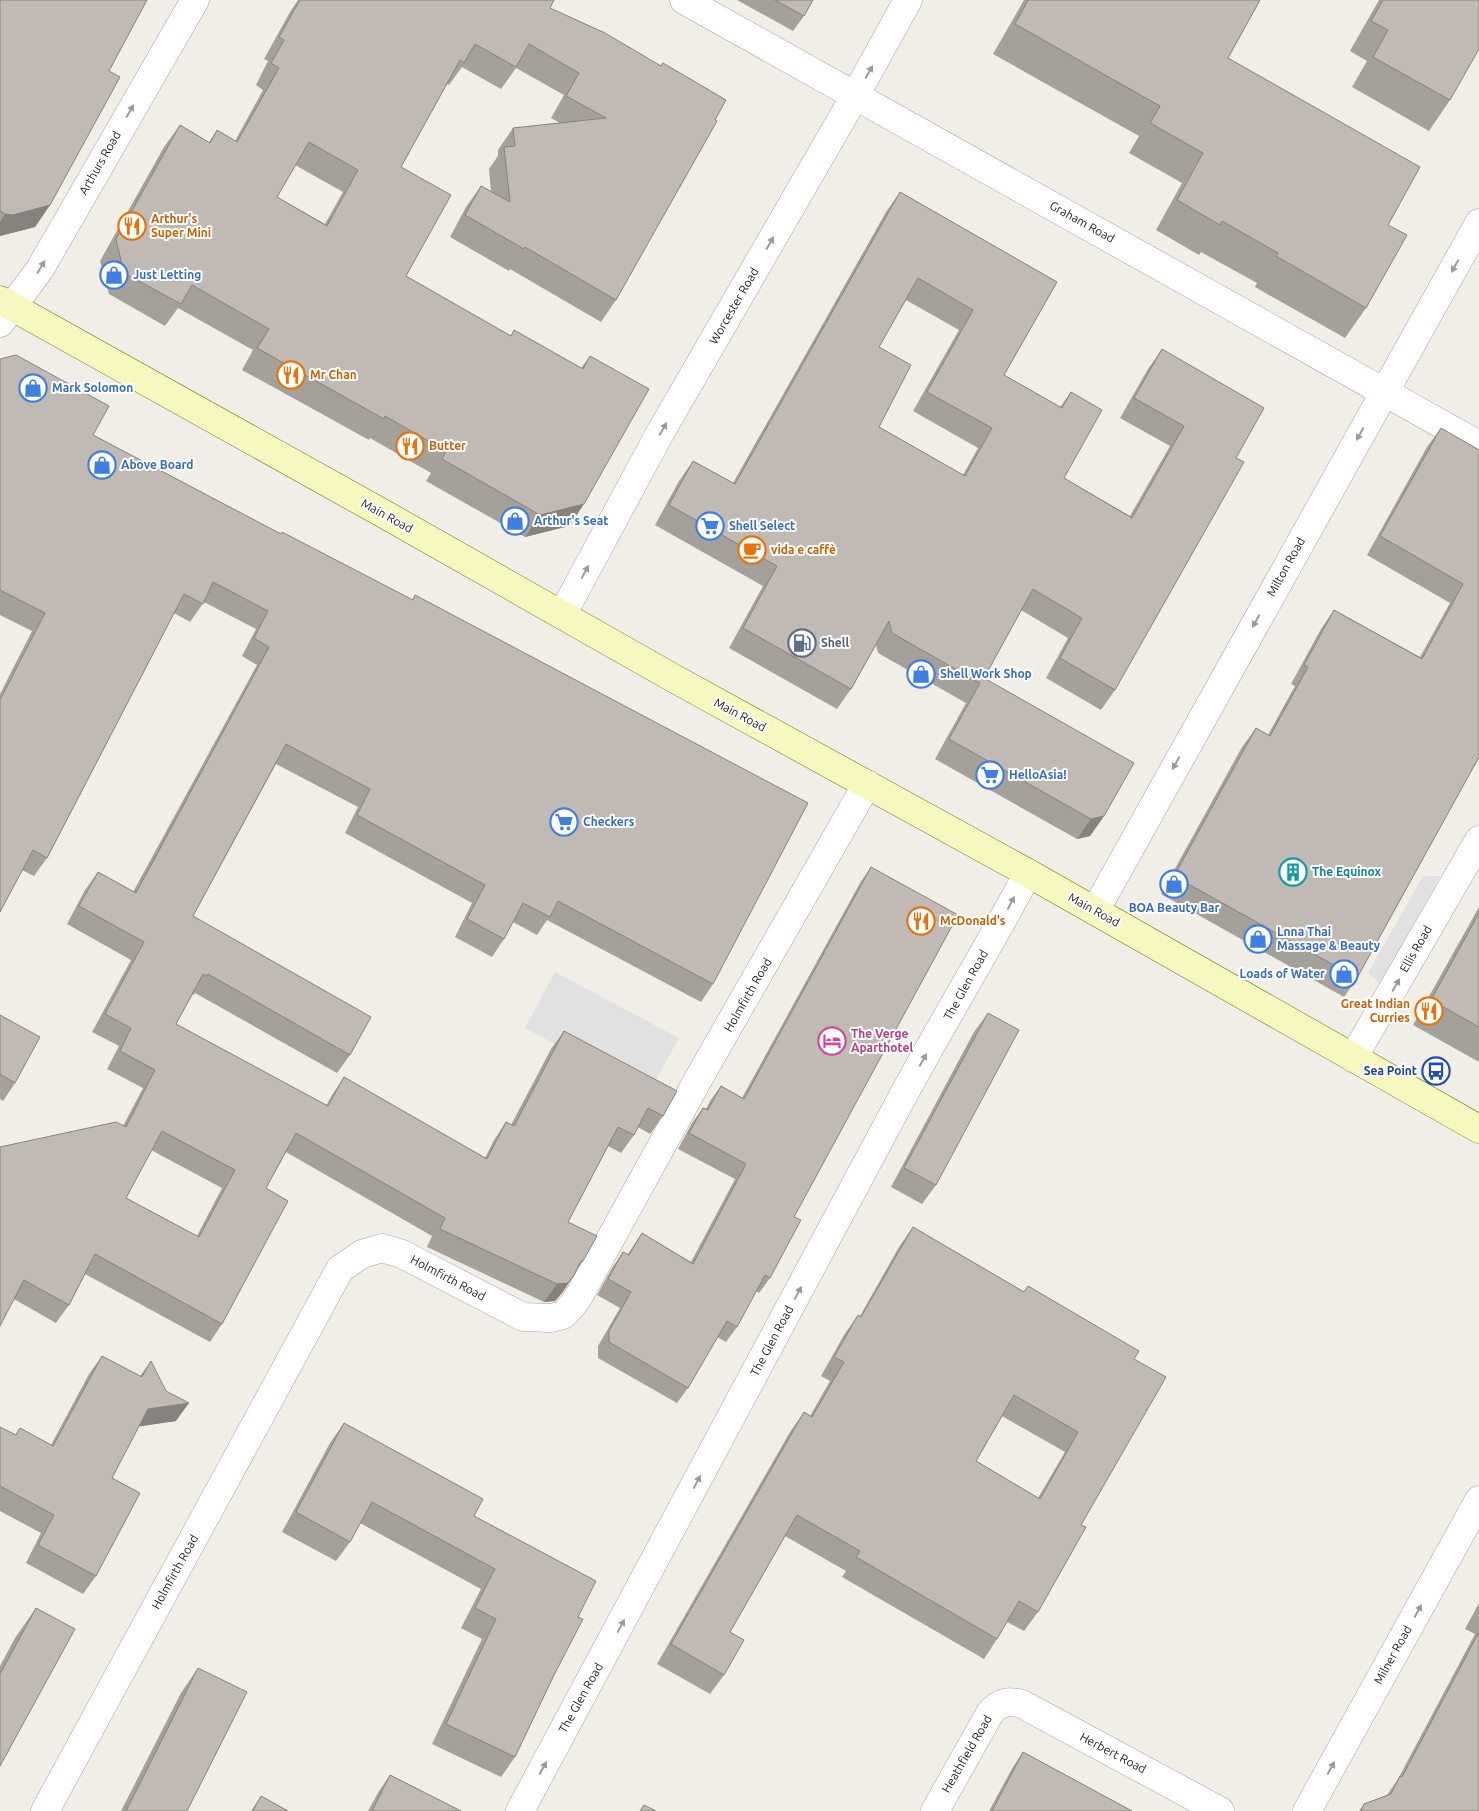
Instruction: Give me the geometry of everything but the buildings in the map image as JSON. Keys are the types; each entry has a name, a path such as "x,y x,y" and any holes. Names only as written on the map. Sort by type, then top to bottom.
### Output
{"main road":[{"name":"Main Road","path":"4,310 562,615 675,680 1028,873 1479,1129"}],"street":[{"name":"Arthurs Road","path":"4,310 40,270 195,0"},
{"name":"Graham Road","path":"684,0 1479,445"},
{"name":"Worcester Road","path":"562,615 660,433 855,96 908,0"},
{"name":"Milton Road","path":"1094,911 1479,223"},
{"name":"Holmfirth Road","path":"45,1811 340,1269 362,1254 382,1248 402,1254 523,1317 551,1318 563,1315 578,1296 700,1076 867,784"},
{"name":"Ellis Road","path":"1353,1058 1479,840"},
{"name":"The Glen Road","path":"520,1811 900,1103 1028,873"},
{"name":"Milner Road","path":"1307,1811 1479,1500"},
{"name":"Herbert Road","path":"1004,1702 1013,1701 1022,1704 1220,1811"},
{"name":"Heathfield Road","path":"935,1811 990,1713 996,1706 1004,1702"}],"shaded area":[{"path":"1423,876 1440,876 1380,984 1368,973"},
{"path":"555,972 679,1038 648,1094 525,1028"}],"place":[{"name":"Arthur's Super Mini","path":"132,226"},
{"name":"Just Letting","path":"114,275"},
{"name":"Mr Chan","path":"291,375"},
{"name":"Mark Solomon","path":"33,388"},
{"name":"Butter","path":"410,446"},
{"name":"Above Board","path":"102,465"},
{"name":"Arthur's Seat","path":"515,521"},
{"name":"Shell Select","path":"710,526"},
{"name":"vida e caffè","path":"752,550"},
{"name":"Shell","path":"802,643"},
{"name":"Shell Work Shop","path":"921,674"},
{"name":"HelloAsia!","path":"990,775"},
{"name":"Checkers","path":"564,822"},
{"name":"The Equinox","path":"1293,872"},
{"name":"BOA Beauty Bar","path":"1174,884"},
{"name":"McDonald's","path":"921,921"},
{"name":"Lnna Thai Massage & Beauty","path":"1258,939"},
{"name":"Loads of Water","path":"1344,974"},
{"name":"Great Indian Curries","path":"1429,1011"},
{"name":"The Verge Aparthotel","path":"832,1041"},
{"name":"Sea Point","path":"1436,1071"}]}
